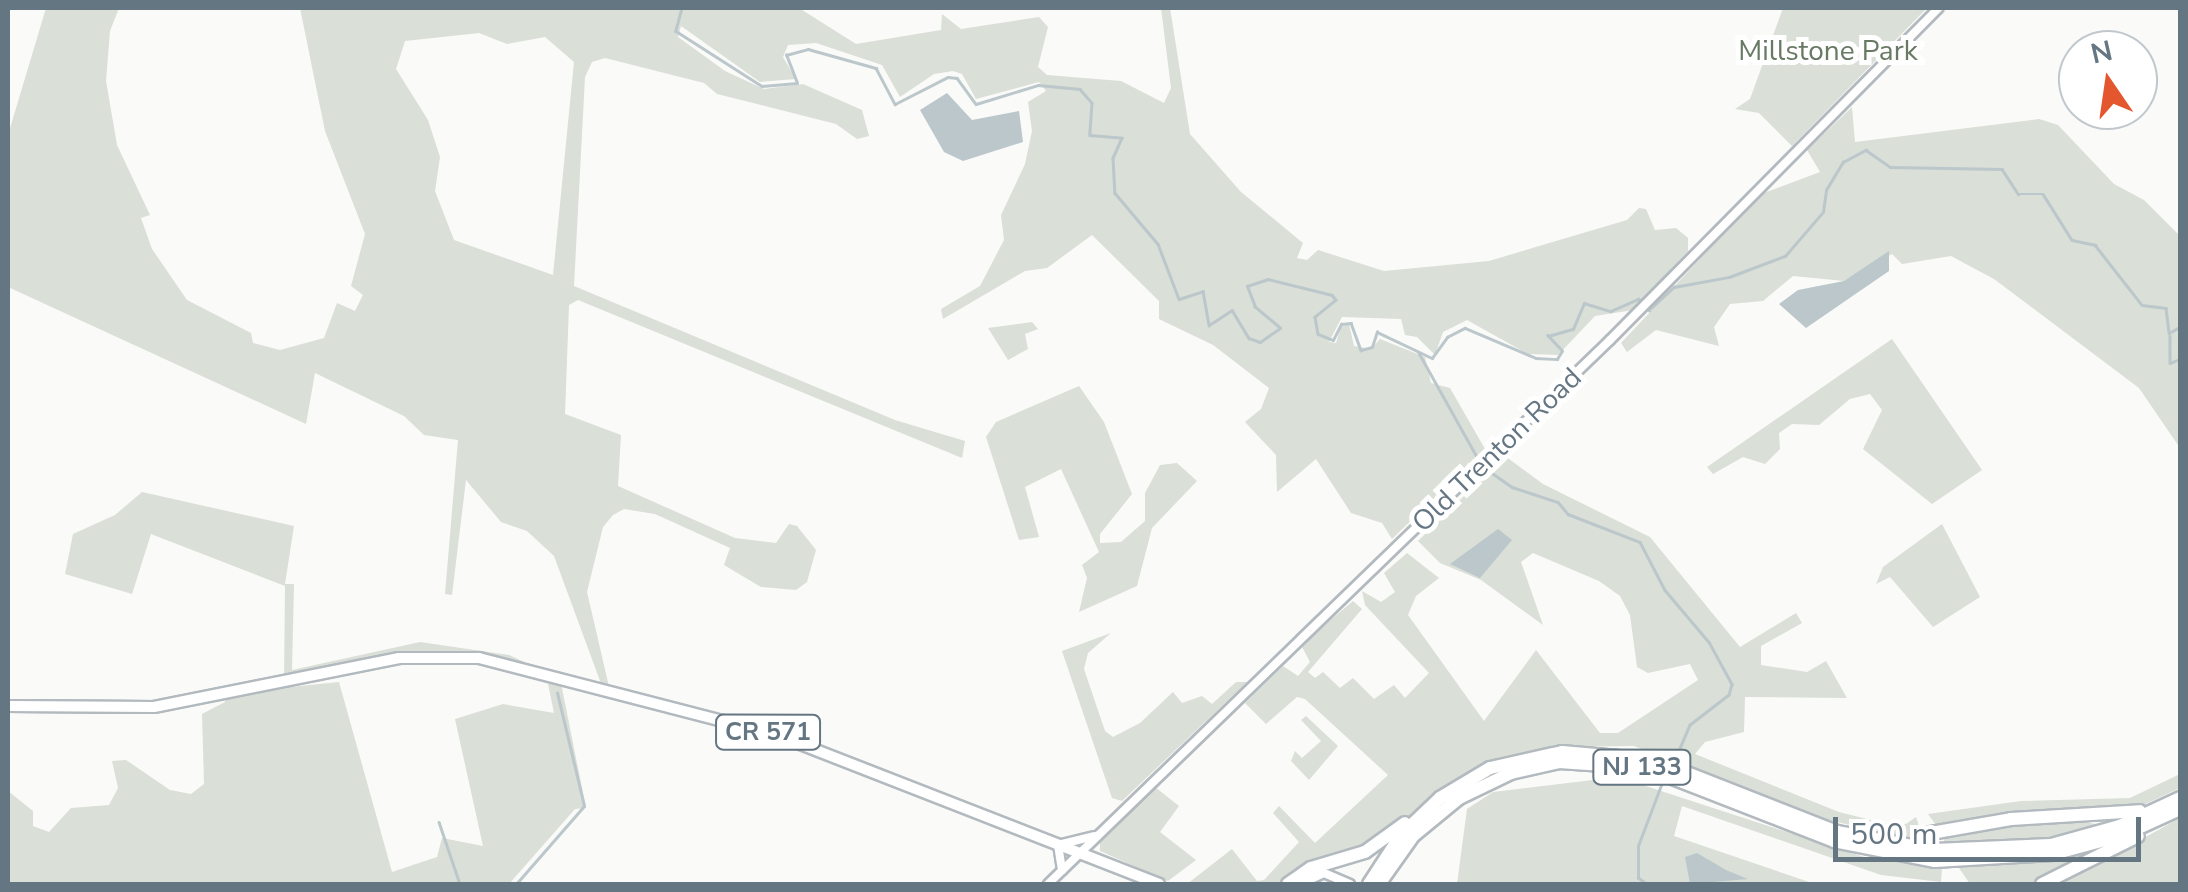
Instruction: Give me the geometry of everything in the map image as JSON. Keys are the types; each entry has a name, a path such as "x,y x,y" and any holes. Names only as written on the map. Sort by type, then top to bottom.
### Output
{"highway":[{"name":"NJ 133","path":"1368,884 1424,810 1506,762 1604,751 1671,765 1837,832 1932,855"},
{"name":"NJ 133","path":"1379,884 1413,836 1459,798 1511,773 1575,760 1647,768 1834,842 1932,855 1959,857 2078,849 2180,811"},
{"path":"1931,833 2011,819 2107,817 2180,798"},
{"name":"NJ 133","path":"1959,857 2076,840 2180,798"},
{"path":"1288,884 1311,868 1366,852 1424,810"},
{"path":"2042,884 2180,811"}],"main road":[{"name":"Old Trenton Road","path":"1048,884 1478,470 1939,8"},
{"name":"CR 571","path":"8,706 166,706 399,658 466,656 750,726 1159,884"},
{"path":"1062,870 1058,845 1100,832 1102,862"},
{"path":"1300,884 1324,873 1350,884"}],"green space":[{"path":"46,8 119,8 110,31 106,81 117,145 150,215 141,218 152,249 187,300 251,333 253,343 280,350 324,338 337,303 355,311 363,295 351,286 365,234 325,131 300,8 799,8 856,44 941,30 942,14 961,29 1039,17 1048,27 1038,67 1047,75 1121,81 1164,103 1171,88 1161,8 1170,8 1190,134 1241,192 1303,243 1297,258 1307,260 1318,250 1384,271 1489,261 1627,220 1639,208 1646,209 1655,230 1676,228 1688,238 1688,251 1633,310 1595,316 1558,355 1528,354 1467,320 1443,332 1435,355 1417,337 1405,335 1401,319 1342,317 1329,342 1336,343 1341,327 1349,324 1354,346 1371,349 1380,339 1425,357 1431,383 1450,388 1485,449 1392,539 1382,523 1351,513 1316,459 1277,492 1276,455 1245,422 1261,409 1269,388 1213,345 1159,319 1159,301 1092,235 1047,268 1025,271 943,319 941,309 980,286 1004,240 1001,215 1025,164 1032,131 1028,102 1046,91 1039,82 976,99 962,74 953,71 934,74 900,97 882,65 816,43 788,45 783,57 796,79 760,82 681,26 678,37 725,71 764,89 803,84 862,110 869,136 857,139 836,124 717,94 704,83 605,58 592,62 585,77 574,286 895,420 965,441 962,458 578,300 569,305 565,414 621,435 618,486 735,538 776,543 789,524 797,526 816,550 807,582 796,590 761,587 724,565 730,548 655,514 624,509 613,515 603,527 587,592 610,691 603,689 554,556 527,531 501,522 466,480 452,595 445,594 458,440 424,435 404,416 315,373 306,424 8,287 8,135","holes":["479,33 507,44 545,37 574,62 553,275 454,240 435,191 440,157 428,120 396,69 405,41"]},
{"name":"Millstone Park","path":"1783,8 1927,8 1792,146 1759,113 1735,109 1750,99"},
{"path":"1852,107 1855,142 2039,119 2058,125 2058,130 2063,130 2114,184 2144,200 2180,236 2180,448 2139,388 1994,279 1951,256 1902,264 1892,254 1844,281 1793,276 1763,301 1730,304 1714,327 1719,346 1656,330 1627,352 1621,343 1761,194 1820,172 1807,150"},
{"path":"1032,322 1038,329 1025,334 1028,349 1008,360 988,328"},
{"path":"1892,339 1982,470 1932,504 1863,449 1882,410 1870,394 1850,399 1819,425 1792,424 1779,433 1780,449 1765,464 1743,457 1713,474 1707,467"},
{"path":"1079,386 1104,422 1132,494 1100,534 1100,543 1121,542 1145,521 1145,493 1160,465 1177,463 1197,481 1152,528 1137,586 1079,612 1087,578 1082,565 1099,552 1061,469 1025,487 1039,537 1019,540 986,437 996,422"},
{"path":"1505,456 1543,484 1650,537 1740,647 1796,613 1802,623 1761,646 1761,665 1807,672 1826,661 1847,698 1745,697 1744,732 1705,742 1695,754 1839,812 1883,823 1906,824 1916,817 1924,842 1811,816 1634,746 1557,747 1482,765 1363,848 1301,868 1281,884 1187,884 1232,849 1257,881 1264,880 1299,842 1273,813 1279,806 1315,843 1388,775 1305,699 1297,697 1266,724 1245,703 1283,666 1298,676 1310,662 1301,645 1353,601 1362,609 1308,672 1315,678 1323,672 1340,688 1353,678 1374,699 1394,685 1405,698 1429,673 1365,605 1362,591 1381,602 1395,592 1384,573 1407,553 1439,578 1416,596 1408,615 1484,721 1536,650 1600,733 1618,733 1698,680 1690,664 1648,673 1637,667 1630,615 1620,596 1599,581 1533,553 1521,562 1543,625 1481,580 1440,563 1418,541"},
{"path":"142,492 294,526 285,584 294,584 292,670 420,642 509,655 560,678 586,808 575,809 509,884 8,884 8,791 33,811 33,826 49,832 71,808 109,805 118,788 112,761 126,760 170,790 191,794 204,784 202,714 225,702 224,694 339,682 392,872 437,857 442,838 483,846 455,719 503,704 554,713 546,674 433,655 284,682 285,586 151,534 132,594 65,574 73,534 115,515"},
{"path":"1942,524 1980,597 1933,627 1890,577 1876,584 1883,567"},
{"path":"1111,633 1088,653 1084,669 1105,731 1113,737 1140,723 1173,692 1182,703 1202,696 1212,704 1236,682 1247,682 1122,801 1112,798 1062,651"},
{"path":"1306,716 1338,746 1309,780 1291,761 1295,751 1302,758 1321,741 1301,720"},
{"path":"2180,774 2180,788 2141,806 1936,825 1928,814 2021,801 2130,798"},
{"path":"1618,777 1864,857 1942,868 1941,882 1881,875 1682,806 1674,836 1815,884 1457,884 1467,809 1493,792"},
{"path":"1155,787 1179,806 1160,832 1196,860 1168,881 1100,851 1100,843"},
{"path":"2180,818 2180,883 2056,884 2142,839"},
{"path":"2077,821 2103,825 2022,844 1946,845 1942,835 2004,823"},
{"path":"2095,852 2030,884 1970,884 1959,868"}],"shaded area":[{"path":"947,93 972,120 1019,111 1023,142 963,161 944,152 920,110"},
{"path":"1889,251 1889,271 1806,328 1779,304 1798,290 1844,281"},
{"path":"1498,529 1512,540 1480,578 1450,564"},
{"path":"1697,853 1748,879 1690,884 1685,857"}],"waterway":[{"path":"682,8 676,31 762,86 797,83 786,55 808,49 876,68 895,104 948,77 957,78 976,104 1038,85 1080,89 1092,103 1090,135 1122,138 1113,158 1115,193 1158,244 1179,299 1203,291 1209,325 1232,310 1249,338 1260,342 1280,328 1255,307 1247,286 1268,279 1332,295 1336,300 1315,317 1318,334 1333,340 1341,324 1351,323 1361,350 1372,347 1377,332 1432,358 1447,337 1465,328 1536,358 1557,359 1562,351 1548,336 1573,329 1584,303 1611,311 1638,299 1649,310 1674,287 1729,277 1785,256 1823,212 1826,190 1843,162 1866,150 1890,167 2002,169 2018,194 2043,194 2072,240 2095,245 2142,305 2166,308 2169,333 2180,327"},
{"path":"2170,336 2170,363 2180,359"},
{"path":"1419,353 1480,462"},
{"path":"1485,468 1512,487 1558,502 1568,514 1640,542 1665,590 1709,642 1732,684 1729,695 1690,725 1675,760"},
{"path":"516,884 584,806 557,693"},
{"path":"1646,884 1638,878 1638,846 1663,780"},
{"path":"439,822 460,884"}]}
